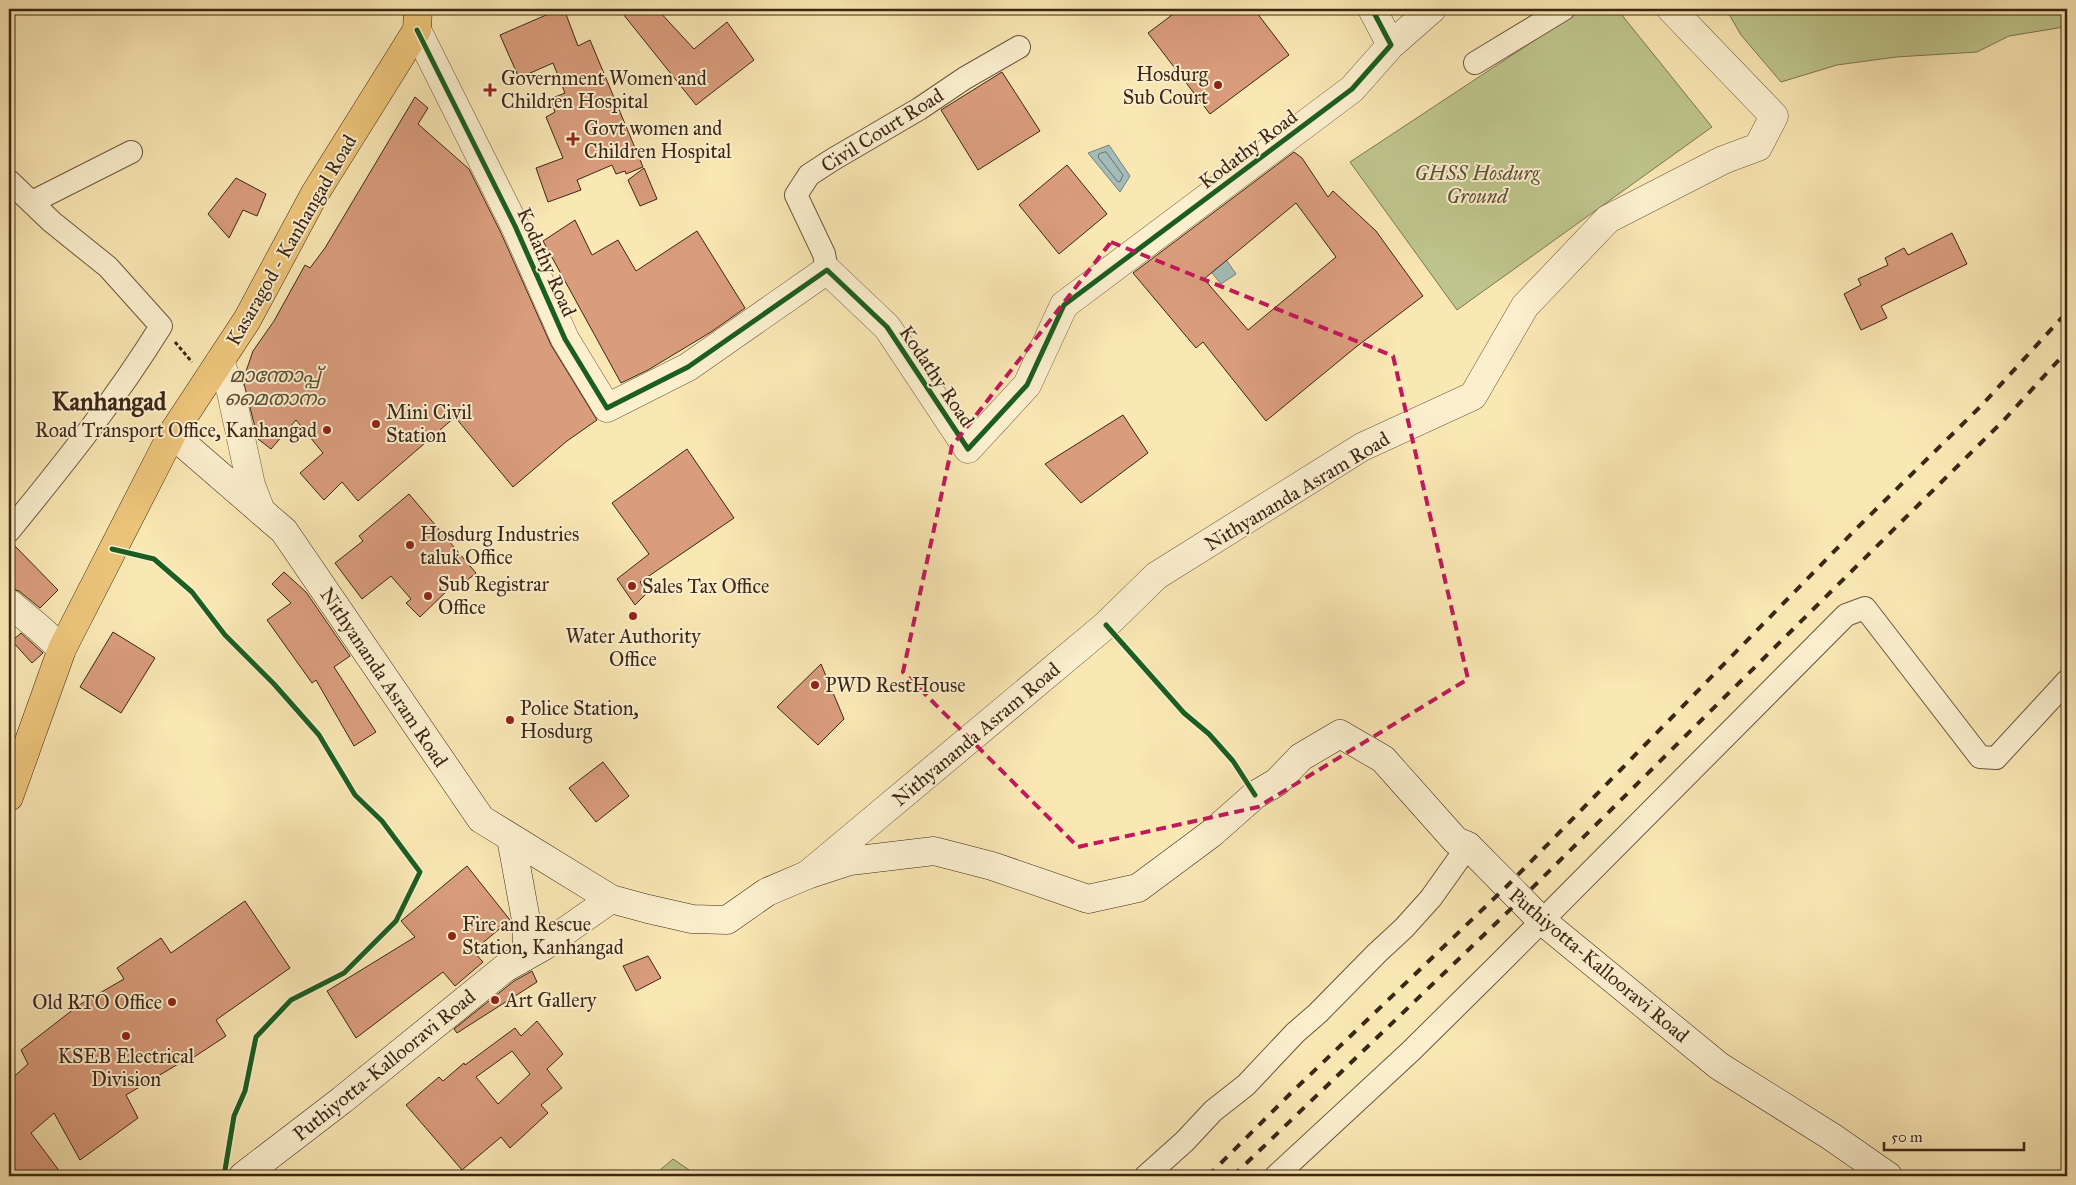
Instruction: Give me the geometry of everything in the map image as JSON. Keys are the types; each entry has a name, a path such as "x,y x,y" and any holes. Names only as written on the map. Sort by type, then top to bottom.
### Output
{"main road":[{"name":"Kasaragod - Kanhangad Road","path":"9,797 62,649 172,434 247,320 314,196 417,19"}],"street":[{"path":"1372,9 1392,45 1432,9"},
{"path":"1475,63 1564,9"},
{"name":"Nithyananda Asram Road","path":"807,875 1106,625 1156,576 1362,447 1473,396 1525,306 1608,219 1723,160 1758,146 1774,116 1671,9"},
{"name":"Kodathy Road","path":"417,19 515,226 565,339 607,408 688,367 827,270 887,327 968,450 1027,385 1064,305 1352,89 1392,45"},
{"name":"Civil Court Road","path":"827,270 824,254 796,194 809,176 832,160 919,109 965,78 1019,47"},
{"path":"32,202 131,152"},
{"path":"9,181 108,267 161,326 135,368 94,424 9,531"},
{"path":"214,370 232,392 251,485 261,511"},
{"name":"Nithyananda Asram Road","path":"172,434 284,531 481,819 611,899"},
{"path":"9,603 38,626 62,649"},
{"path":"1276,1176 1411,1051 1750,714 1846,615 1866,608 1980,757 1996,758 2067,681"},
{"name":"Puthiyotta-Kallooravi Road","path":"243,1176 342,1100 477,990 611,899 692,919 727,920 767,892 807,875 850,861 934,851 992,866 1088,899 1138,888 1212,834 1255,795 1277,782 1301,757 1340,734 1383,759 1456,841 1468,846 1541,920 1719,1066 1832,1137 1888,1176"},
{"path":"512,838 526,920 527,947 518,961"},
{"path":"1146,1176 1185,1142 1213,1111 1246,1085 1295,1033 1318,1013 1404,928 1431,898 1468,846"}],"path":[{"path":"161,326 214,370"}],"highlighted area":[{"path":"1111,242 1393,356 1468,679 1258,807 1078,847 903,672 952,446"}],"green space":[{"name":"GHSS Hosdurg Ground","path":"1582,9 1617,9 1712,127 1457,310 1350,162"},
{"path":"1726,9 2067,9 2067,28 2009,36 1977,52 1896,57 1837,65 1781,82 1741,35"},
{"path":"673,1159 698,1176 653,1176"}],"water":[{"path":"1109,145 1130,176 1120,192 1088,153"},
{"path":"1205,229 1236,274 1221,284 1188,243"}],"building":[{"path":"560,9 564,9 578,46 590,40 643,167 626,174 625,171 616,174 612,165 577,180 581,190 548,202 536,168 563,158 546,117 555,112 550,99 565,93 553,63 519,78 500,35"},
{"path":"619,9 657,9 694,49 727,22 754,60 696,105"},
{"name":"Hosdurg Sub Court","path":"1180,9 1254,9 1289,55 1210,114 1148,33"},
{"path":"1002,72 1040,131 978,170 941,110"},
{"path":"415,97 428,108 418,124 469,169 501,233 551,345 597,420 567,441 513,487 455,417 358,501 342,482 324,500 300,473 323,453 296,420 271,449 258,439 243,380 253,351 274,321 305,265 310,268 325,248"},
{"path":"1294,152 1302,158 1328,197 1333,191 1376,231 1423,296 1356,347 1266,421 1203,342 1196,348 1133,273","holes":["1296,203 1336,257 1248,330 1204,279"]},
{"path":"1067,165 1107,214 1059,254 1019,205"},
{"path":"644,168 657,199 640,206 628,180"},
{"path":"236,178 266,194 257,216 243,210 229,238 208,214"},
{"path":"575,220 592,255 618,240 636,271 697,231 745,308 711,332 648,370 621,383 543,241"},
{"path":"1952,233 1967,264 1881,306 1887,318 1861,330 1844,294 1861,285 1858,279 1888,265 1885,258 1904,248 1908,255"},
{"path":"1123,415 1148,453 1081,503 1045,464"},
{"path":"687,449 734,518 640,582 647,593 635,605 617,579 649,554 612,503"},
{"name":"Hosdurg Industries taluk Office","path":"409,494 476,573 454,591 451,587 420,617 406,603 411,599 391,576 362,599 335,563 363,541 359,536"},
{"path":"12,543 58,590 40,608 19,591 9,588 9,544"},
{"path":"284,572 306,592 350,656 334,667 376,732 354,746 316,680 312,683 267,620 291,603 272,584"},
{"path":"113,632 155,658 121,713 80,687"},
{"path":"21,633 43,653 32,663 12,641"},
{"name":"PWD RestHouse","path":"821,664 844,719 818,745 777,707"},
{"path":"603,762 629,796 596,822 569,788"},
{"path":"467,866 510,920 473,951 483,962 455,986 443,972 356,1038 327,991 415,937 401,921"},
{"path":"245,901 290,968 216,1020 226,1036 182,1065 180,1063 126,1095 138,1118 80,1160 54,1113 31,1133 63,1176 9,1176 9,1081 28,1064 21,1050 79,1005 124,979 117,968 161,938 171,953"},
{"path":"648,956 661,978 636,991 623,966"},
{"name":"Art Gallery","path":"532,971 537,982 457,1033 454,1029 514,981"},
{"path":"537,1021 563,1054 547,1069 562,1088 541,1105 548,1113 510,1148 501,1137 462,1170 406,1105 439,1077 443,1081 464,1063 465,1065 515,1028 521,1036","holes":["512,1051 530,1074 498,1104 476,1077"]}],"railway":[{"path":"1208,1176 1291,1093 1507,886 1857,528 1982,405 2067,312"},
{"path":"1233,1176 1516,904 2004,420 2067,351"}],"cycle path":[{"path":"417,30 515,226 565,339 607,408 688,367 827,270 887,327 968,449 1027,385 1064,305 1352,89 1391,45 1372,9"},
{"path":"112,549 154,559 192,592 225,635 274,684 319,735 355,795 382,821 420,872 396,921 344,973 291,1000 256,1037 245,1091 234,1116 224,1176"},
{"path":"1106,625 1184,713 1209,734 1233,761 1255,795"}],"place":[{"name":"Hosdurg Sub Court","path":"1218,85"},
{"name":"Government Women and Children Hospital","path":"490,90"},
{"name":"Govt women and Children Hospital","path":"573,139"},
{"name":"Mini Civil Station","path":"376,424"},
{"name":"Road Transport Office, Kanhangad","path":"327,430"},
{"name":"Hosdurg Industries taluk Office","path":"410,545"},
{"name":"Sales Tax Office","path":"632,586"},
{"name":"Sub Registrar Office","path":"428,596"},
{"name":"Water Authority Office","path":"633,616"},
{"name":"PWD RestHouse","path":"815,685"},
{"name":"Police Station, Hosdurg","path":"510,720"},
{"name":"Fire and Rescue Station, Kanhangad","path":"452,936"},
{"name":"Art Gallery","path":"495,1000"},
{"name":"Old RTO Office","path":"172,1002"},
{"name":"KSEB Electrical Division","path":"126,1036"}],"district":[{"name":"Kanhangad","path":"109,401"}],"park label":[{"name":"മാന്തോപ്പ് മൈതാനം","path":"275,386"}]}
